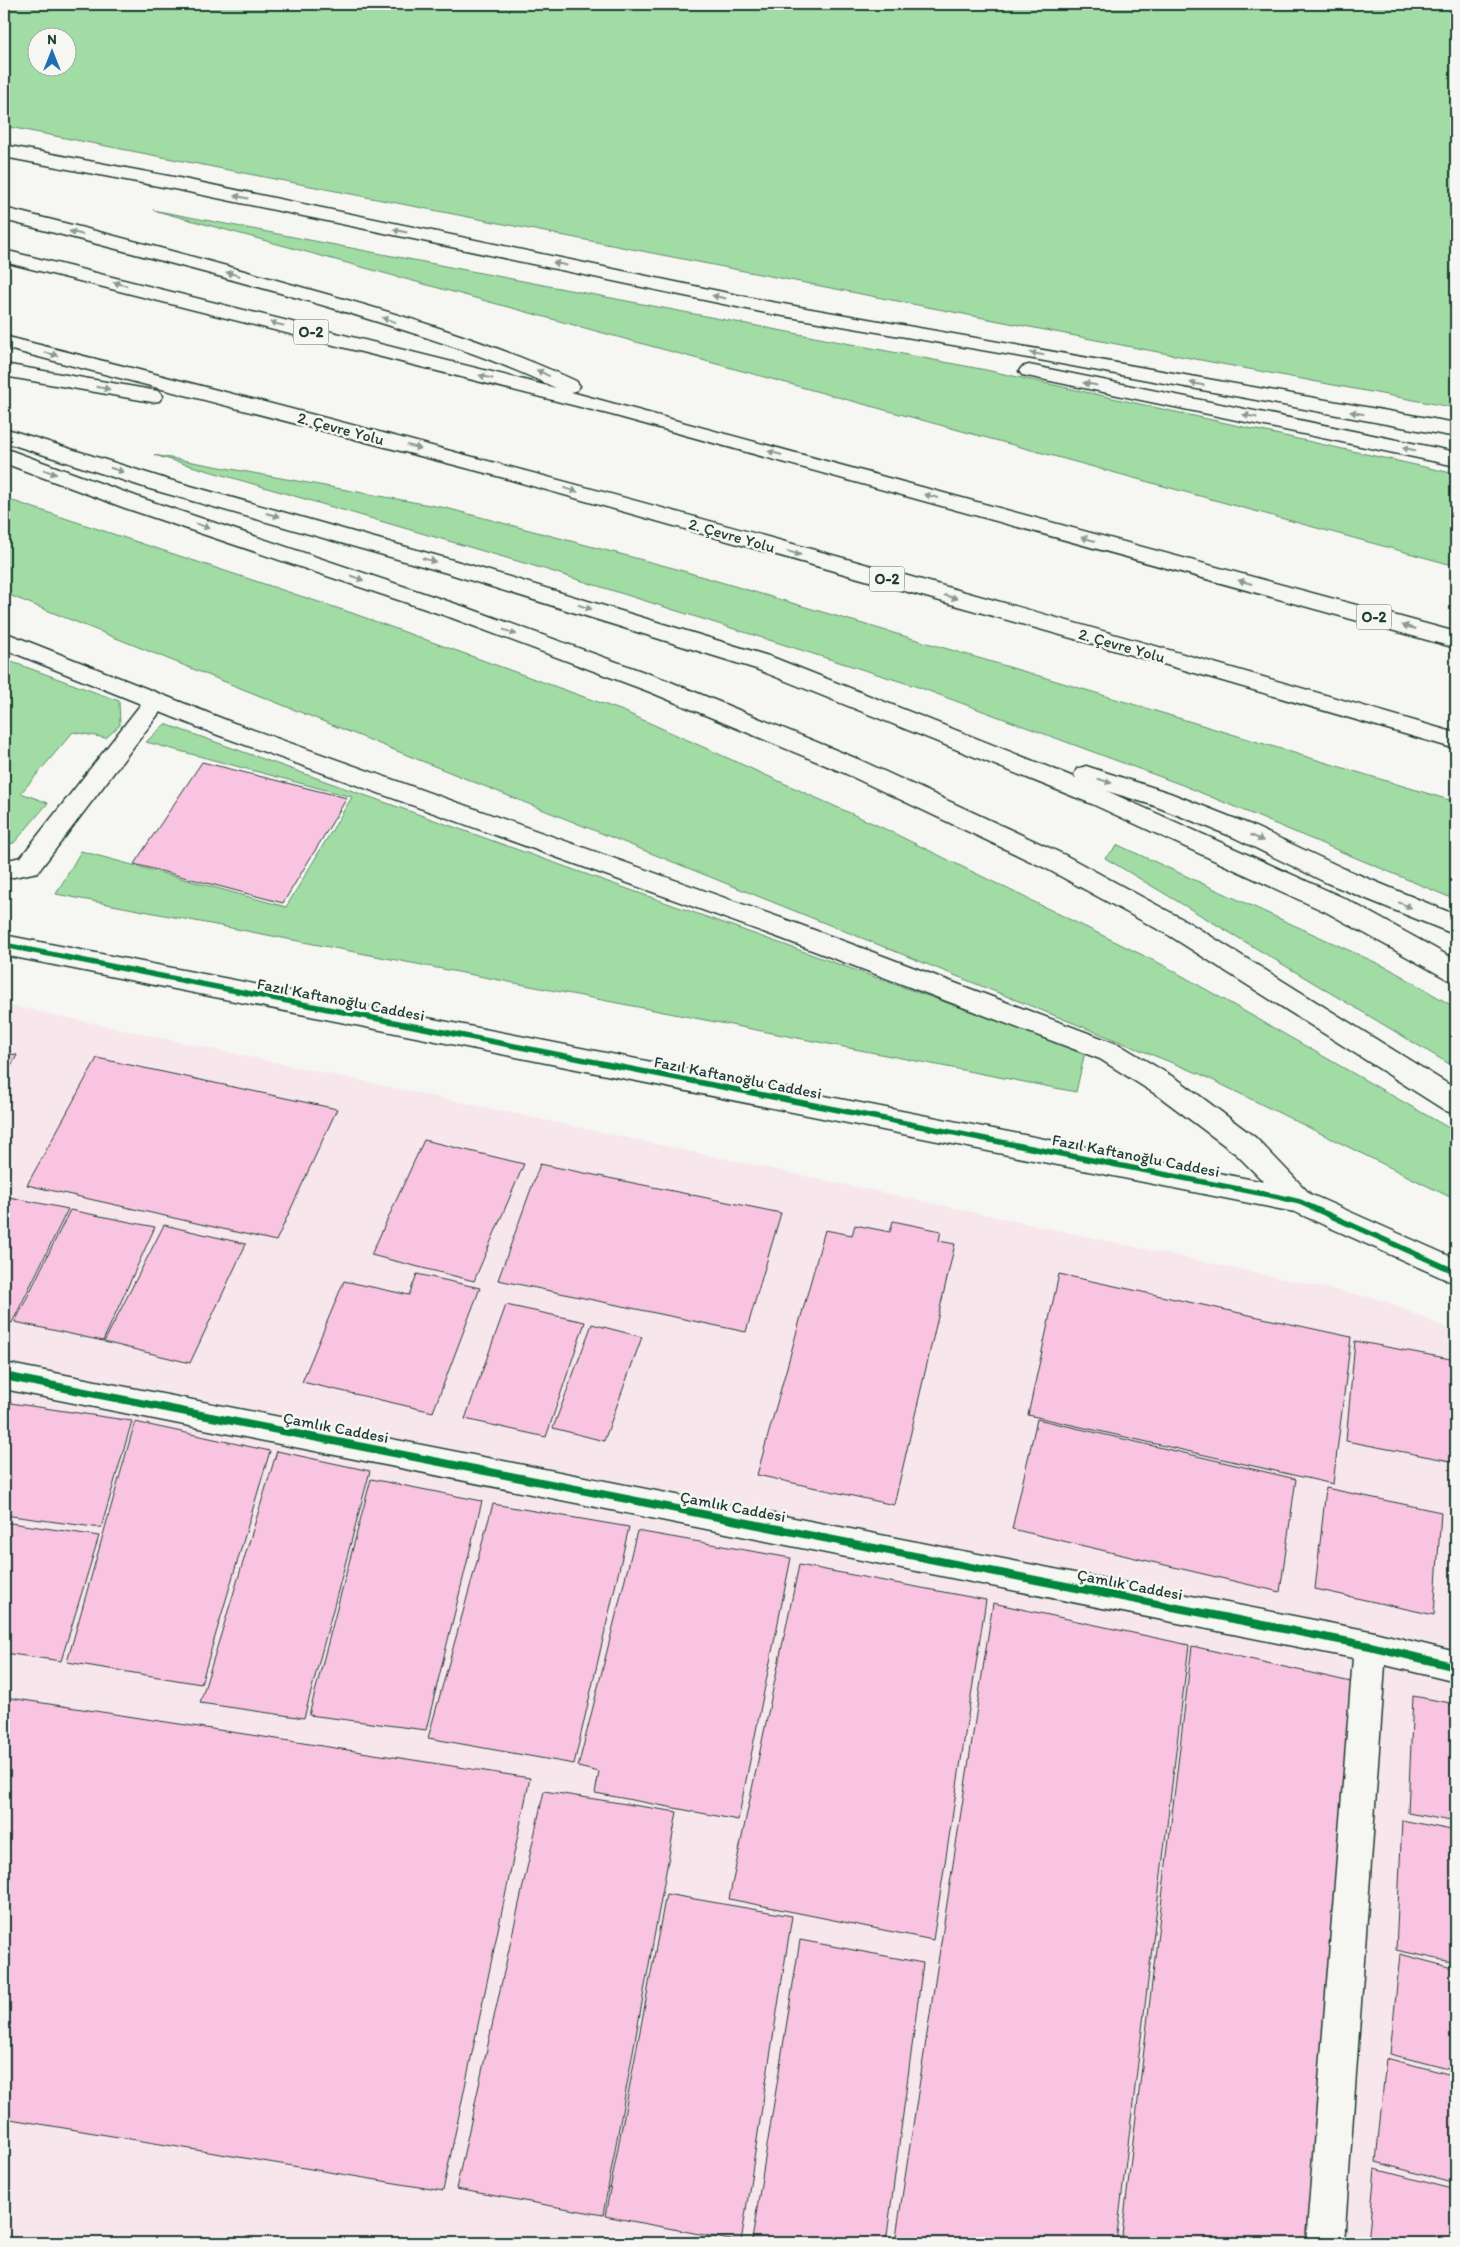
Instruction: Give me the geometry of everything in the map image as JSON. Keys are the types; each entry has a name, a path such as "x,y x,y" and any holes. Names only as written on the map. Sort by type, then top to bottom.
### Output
{"main road":[{"path":"4,150 179,184 766,307 1038,373 1456,459"},
{"path":"4,214 291,290 415,328 533,369 618,410"},
{"name":"O-2","path":"4,256 618,410 1456,640"},
{"path":"766,307 1034,353 1456,430"},
{"name":"2. Çevre Yolu","path":"4,342 316,421 1210,669 1456,741"},
{"path":"4,370 316,421"},
{"path":"4,435 158,484 455,568 764,663 1101,798 1334,905 1456,972"},
{"path":"4,455 133,503 470,616 658,686 851,766 1056,862 1179,929 1456,1102"},
{"path":"4,640 223,728 788,932 1110,1052 1170,1089 1246,1146 1300,1202"},
{"path":"4,870 28,865 156,701"},
{"path":"957,740 1050,764 1161,799 1242,830 1336,876 1456,925"},
{"name":"Fazıl Kaftanoğlu Caddesi","path":"4,946 1300,1202 1456,1272"},
{"name":"Çamlık Caddesi","path":"4,1376 1370,1646 1456,1667"},
{"path":"1325,2243 1370,1646"}],"shaded area":[{"path":"4,1004 1382,1300 1456,1332 1456,2243 4,2243"}],"green space":[{"path":"4,4 1456,4 1456,408 1142,349 4,126"},
{"path":"153,210 986,370 1456,474 1456,566"},
{"path":"154,455 446,508 673,568 1456,802 1456,900 1185,786 918,687 541,568"},
{"path":"4,498 352,613 623,711 881,827 1165,966 1456,1132 1456,1200 1200,1074 4,593"},
{"path":"4,659 119,701 120,725 106,738 73,732 21,793 48,803 14,843 4,845"},
{"path":"165,724 1085,1052 1076,1092 56,894 81,851 286,907 352,797 146,742"},
{"path":"1118,845 1390,969 1456,1008 1456,1068 1105,858"}],"building":[{"path":"202,762 347,798 283,903 134,864"},
{"path":"4,1053 17,1055 4,1080"},
{"path":"97,1058 337,1109 276,1241 27,1185"},
{"path":"424,1140 524,1164 474,1281 371,1255"},
{"path":"540,1164 781,1213 746,1332 498,1280"},
{"path":"4,1196 68,1209 12,1323 4,1322"},
{"path":"70,1210 155,1227 103,1341 15,1322"},
{"path":"893,1221 941,1231 939,1241 955,1244 894,1505 757,1475 825,1230 852,1235 855,1225 890,1232"},
{"path":"164,1225 246,1244 190,1363 104,1342"},
{"path":"417,1274 480,1288 433,1412 302,1382 344,1281 409,1295"},
{"path":"1059,1274 1351,1337 1333,1484 1028,1415"},
{"path":"506,1305 585,1322 546,1437 465,1419"},
{"path":"592,1324 642,1337 604,1441 553,1428"},
{"path":"1355,1341 1456,1360 1456,1462 1346,1441"},
{"path":"4,1402 132,1421 101,1528 4,1515"},
{"path":"1037,1419 1296,1479 1280,1592 1012,1529"},
{"path":"135,1422 270,1451 201,1684 67,1662"},
{"path":"277,1451 370,1471 304,1718 200,1703"},
{"path":"371,1479 482,1501 426,1730 309,1715"},
{"path":"1326,1488 1441,1512 1434,1615 1315,1589"},
{"path":"493,1504 629,1527 574,1764 428,1738"},
{"path":"4,1522 99,1536 61,1661 4,1653"},
{"path":"637,1531 791,1558 738,1820 595,1793 599,1772 578,1767"},
{"path":"799,1565 986,1600 933,1940 729,1899"},
{"path":"993,1603 1189,1645 1116,2243 895,2243"},
{"path":"1192,1646 1351,1682 1308,2243 1121,2243"},
{"path":"1413,1696 1456,1704 1456,1822 1408,1813"},
{"path":"4,1697 530,1778 443,2191 4,2118"},
{"path":"544,1791 677,1812 603,2215 456,2189"},
{"path":"1402,1820 1456,1831 1456,1963 1396,1950"},
{"path":"666,1894 792,1916 741,2242 605,2216"},
{"path":"800,1940 923,1963 886,2243 767,2243 752,2240"},
{"path":"1400,1954 1456,1969 1456,2071 1390,2054"},
{"path":"1386,2058 1456,2076 1456,2184 1376,2162"},
{"path":"1375,2169 1456,2190 1456,2243 1368,2243"}],"cycle path":[{"path":"4,945 1279,1197 1300,1202 1456,1272"},
{"path":"4,1376 1370,1646 1456,1667"}]}
